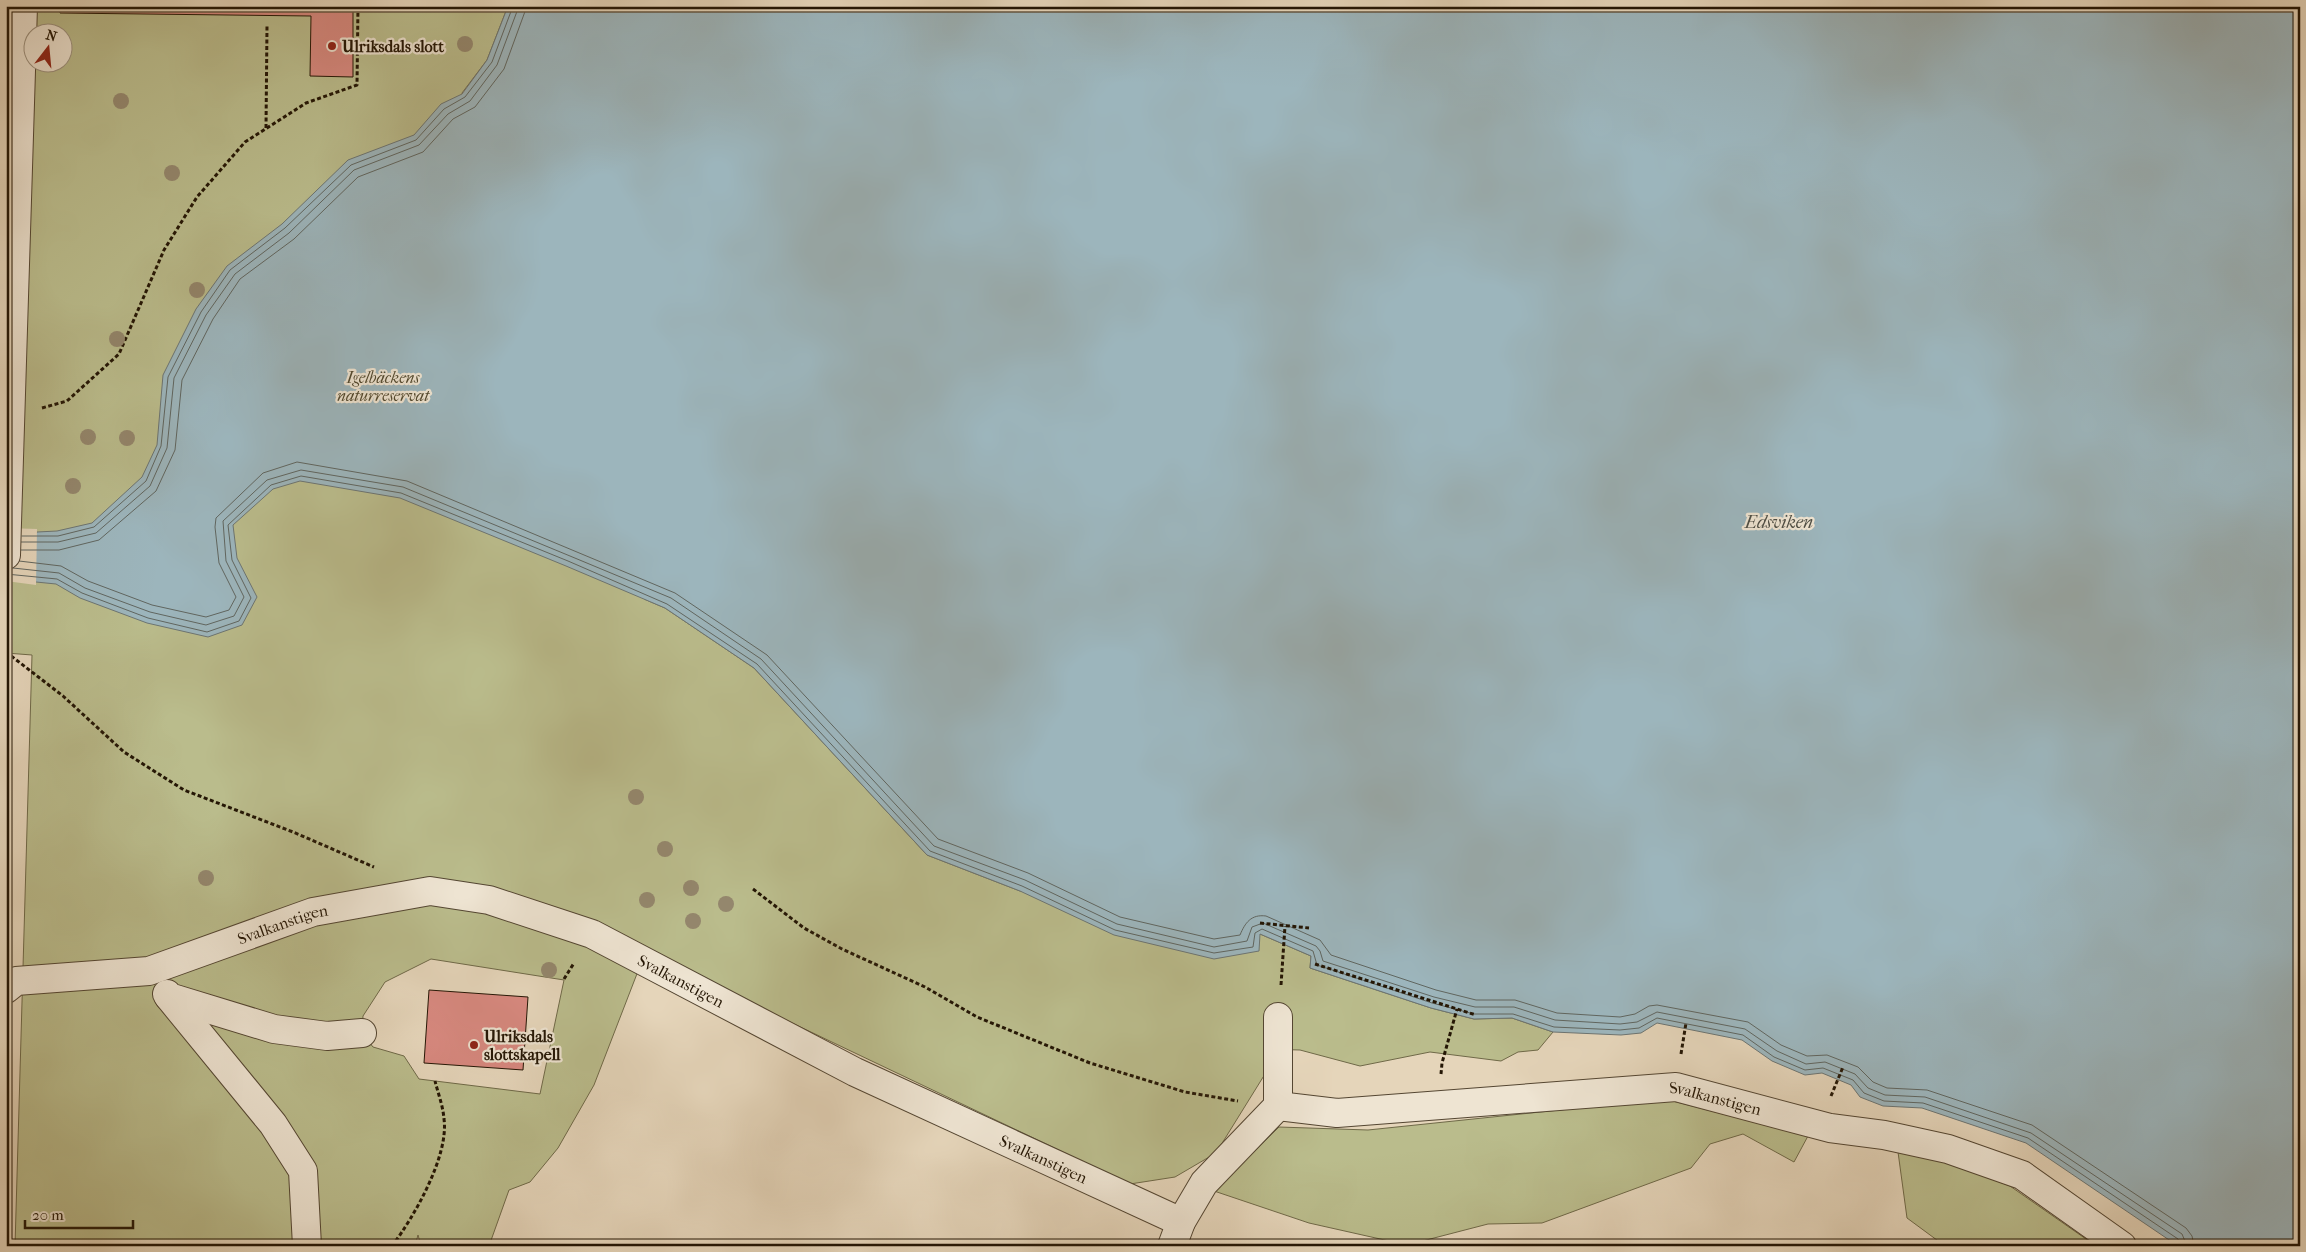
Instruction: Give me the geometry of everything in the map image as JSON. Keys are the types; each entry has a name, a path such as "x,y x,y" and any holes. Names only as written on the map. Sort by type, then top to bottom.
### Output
{"lane":[{"path":"6,556 9,405 23,6"},
{"name":"Svalkanstigen","path":"6,989 16,981 149,971 313,912 430,890 489,900 592,934 855,1072 1176,1234 1204,1184 1278,1106 1336,1113 1676,1087 1830,1128 1884,1135 1948,1149 2022,1175 2122,1246"},
{"path":"149,971 273,1124 303,1171 307,1246"},
{"path":"169,997 274,1028 327,1036 362,1032"},
{"path":"1278,1017 1278,1106"}],"path":[{"path":"9,405 44,408 67,401 119,354 164,250 197,197 244,142 306,103 357,85 358,6"},
{"path":"266,129 267,26"},
{"path":"6,652 63,696 124,752 184,790 293,832 375,867"},
{"path":"753,889 804,928 842,949 925,987 977,1017 1090,1063 1185,1092 1278,1106"},
{"path":"1260,923 1308,928"},
{"path":"1278,1017 1285,926"},
{"path":"1315,964 1476,1015"},
{"path":"1442,1064 1457,1009"},
{"path":"1682,1044 1686,1023"},
{"path":"1830,1098 1843,1067"},
{"path":"392,1246 404,1231 440,1157 444,1120 435,1081"}],"green space":[{"name":"Igelbäckens naturreservat","path":"6,6 508,6 487,60 462,93 644,599 665,608 754,668 927,855 1020,891 1260,934 1311,956 1310,968 1431,1008 1474,1019 1512,1018 1553,1032 1538,1050 1518,1052 1501,1061 1430,1052 1360,1066 1300,1050 1265,1049 1265,1074 1216,1153 1175,1177 1130,1184 645,953 594,1085 558,1148 530,1182 509,1190 489,1246 421,1246 418,1235 415,1246 15,1246 32,655 6,653","holes":["431,959 564,980 540,1094 419,1079 404,1056 373,1047 362,1033 363,1016 385,982"]},
{"path":"1665,1099 1808,1136 1794,1162 1743,1134 1710,1144 1691,1168 1542,1223 1488,1224 1407,1245 1309,1223 1214,1191 1279,1127 1368,1130"},
{"path":"1898,1152 1953,1164 2010,1186 2096,1246 1945,1246 1907,1218"}],"water":[{"name":"Edsviken","path":"508,6 2300,6 2300,1246 2178,1246 2026,1143 1922,1108 1883,1106 1860,1097 1851,1085 1822,1073 1805,1075 1772,1061 1742,1040 1657,1023 1641,1033 1621,1035 1553,1032 1512,1018 1474,1019 1431,1008 1310,968 1311,956 1260,934 1259,951 1214,959 1114,935 1020,891 927,855 754,668 665,608 400,498 300,481 273,489 233,525 237,558 257,597 242,625 208,637 147,623 80,598 56,584 6,579 37,532 57,531 92,523 142,477 157,445 163,375 196,309 227,266 282,224 348,160 414,135 441,104 462,94 487,60"}],"pier":[{"path":"6,528 37,529 36,585 6,581"}],"building":[{"name":"Ulriksdals slott","path":"60,6 353,6 353,77 310,76 311,16 60,13"},
{"path":"429,990 528,997 523,1070 424,1063"}],"place":[{"name":"Ulriksdals slott","path":"332,46"},
{"name":"Ulriksdals slottskapell","path":"474,1045"}]}
